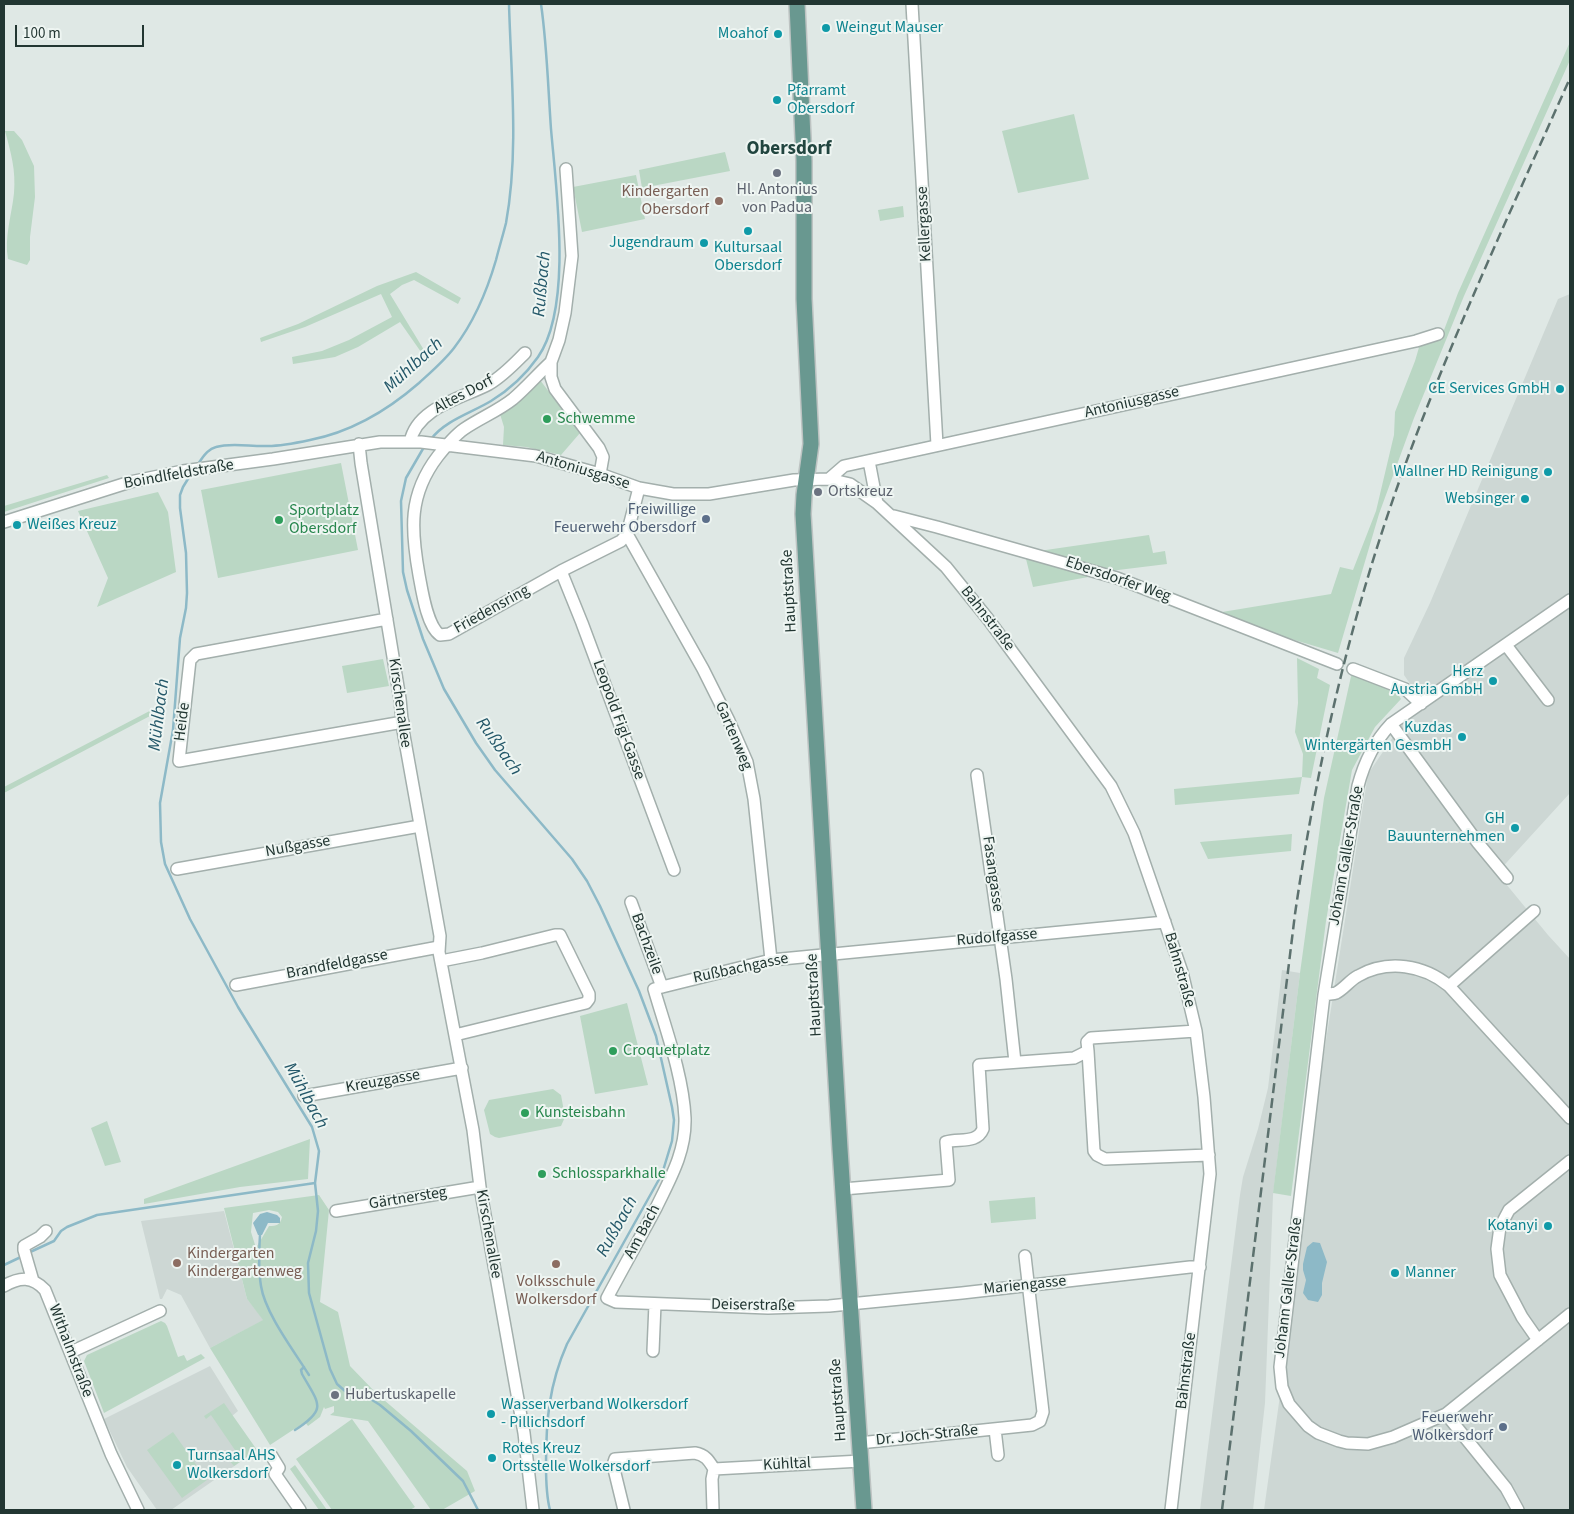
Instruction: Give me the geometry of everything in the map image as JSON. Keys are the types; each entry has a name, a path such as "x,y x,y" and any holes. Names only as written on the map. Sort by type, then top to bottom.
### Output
{"main road":[{"name":"Hauptstraße","path":"797,4 804,161 804,299 810,444 803,514 864,1510"}],"street":[{"name":"Kellergasse","path":"912,4 937,445"},
{"path":"566,169 572,256 565,313 559,340 551,362 552,378 555,389 599,448 603,457 600,474"},
{"name":"Antoniusgasse","path":"359,444 415,442 536,456 600,474 640,488 673,494 709,494 807,472 829,479 844,466 1416,341 1438,334"},
{"name":"Altes Dorf","path":"415,442 412,433 428,415 445,404 490,383 508,370 525,353"},
{"path":"443,445 463,429 492,414 513,399 551,362"},
{"name":"Boindlfeldstraße","path":"4,522 104,490 184,471 274,459 359,444"},
{"name":"Kirschenallee","path":"359,444 360,463 387,619 407,755 440,936 441,961 473,1130 480,1187 524,1433 533,1510"},
{"name":"Friedensring","path":"443,445 422,482 414,507 412,522 416,560 430,620 436,632 443,636 450,634 621,541 627,534"},
{"path":"869,461 877,503"},
{"name":"Bahnstraße","path":"829,479 850,484 893,516 946,568 988,619 1111,786 1134,833 1165,922 1186,986 1196,1031 1209,1155 1209,1191 1171,1510"},
{"path":"627,534 640,488"},
{"name":"Ebersdorfer Weg","path":"893,516 946,529 1117,578 1337,664"},
{"name":"Gartenweg","path":"627,534 703,669 747,762 754,799 771,960"},
{"name":"Leopold Figl-Gasse","path":"561,572 582,623 674,870"},
{"name":"Johann Galler-Straße","path":"1570,600 1391,724 1380,736 1363,768 1358,786 1324,995 1280,1368 1282,1387 1289,1404 1308,1426 1328,1437 1347,1443 1368,1444 1380,1441 1446,1414 1570,1314"},
{"name":"Heide","path":"387,619 196,654 190,660 179,761 403,722"},
{"path":"1506,645 1548,700"},
{"path":"1353,669 1405,689 1421,704"},
{"path":"1391,724 1478,844 1507,878"},
{"name":"Fasangasse","path":"977,775 1006,979 1015,1062"},
{"name":"Nußgasse","path":"177,869 420,826"},
{"name":"Bachzeile","path":"631,902 658,988"},
{"path":"1450,986 1534,911"},
{"name":"Rudolfgasse","path":"830,953 1165,922"},
{"path":"441,961 560,935 589,994 589,999 586,1002 455,1035"},
{"name":"Brandfeldgasse","path":"236,985 439,947"},
{"name":"Rußbachgasse","path":"658,988 771,960 830,953"},
{"path":"1324,995 1337,992 1360,975 1374,969 1398,966 1419,969 1430,974 1450,986 1570,1118"},
{"name":"Am Bach","path":"607,1298 668,1186 680,1156 684,1132 684,1103 658,988"},
{"path":"1196,1031 1091,1038 1087,1042 1094,1151 1097,1155 1105,1158 1209,1155"},
{"path":"843,1189 949,1180 946,1142 973,1138 980,1135 983,1129 979,1065 1074,1058 1088,1051"},
{"name":"Kreuzgasse","path":"304,1096 462,1068"},
{"path":"1538,1340 1522,1317 1500,1275 1497,1249 1500,1228 1509,1210 1570,1161"},
{"name":"Gärtnersteg","path":"336,1211 480,1187"},
{"path":"4,1286 15,1280 33,1281 24,1246 46,1232"},
{"path":"1025,1256 1028,1286"},
{"name":"Mariengasse","path":"850,1305 1200,1267"},
{"name":"Withalmstraße","path":"33,1281 45,1290 111,1454 138,1510"},
{"name":"Dr. Joch-Straße","path":"859,1443 1032,1425 1040,1421 1043,1412 1028,1286"},
{"name":"Deiserstraße","path":"607,1298 616,1302 768,1308 850,1305"},
{"path":"653,1351 655,1304"},
{"path":"71,1352 160,1311"},
{"path":"1446,1414 1506,1488 1518,1510"},
{"name":"Dr. Joch-Straße","path":"995,1429 998,1456"},
{"path":"624,1510 612,1458 695,1453 702,1454 708,1459 714,1469 712,1479 713,1510"},
{"path":"271,1454 280,1468 275,1474 300,1510"},
{"name":"Kühltal","path":"714,1469 860,1461"}],"shaded area":[{"path":"1570,294 1570,793 1497,873 1570,959 1570,1510 1264,1510 1288,1338 1318,1091 1368,774 1401,725 1448,692 1413,688 1404,675 1404,658 1430,603 1558,299"},
{"path":"1282,970 1300,973 1273,1195 1265,1403 1253,1510 1200,1510 1240,1195 1243,1177 1268,1088"},
{"path":"224,1211 247,1299 264,1320 210,1348 181,1295 167,1289 162,1299 160,1299 141,1221"},
{"path":"210,1366 238,1411 232,1416 256,1451 171,1510 157,1510 127,1467 104,1419"}],"green space":[{"path":"1570,42 1570,60 1464,296 1414,418 1379,514 1338,653 1271,633 1216,613 1331,594 1340,567 1353,570 1376,511 1394,435 1395,412 1420,344 1441,338 1458,293"},
{"path":"1074,114 1089,179 1018,193 1002,131"},
{"path":"5,131 14,131 22,140 34,166 35,197 30,237 30,260 27,265 8,259 7,242 14,193 14,169"},
{"path":"725,152 730,171 642,188 639,170"},
{"path":"636,175 645,219 582,232 573,187"},
{"path":"903,206 904,217 880,221 878,210"},
{"path":"416,272 461,298 458,304 414,280 402,285 390,294 430,360 428,362 400,322 358,347 335,357 293,364 292,357 322,351 349,340 392,317 381,294 305,327 261,342 260,338 298,324 377,286"},
{"name":"Schwemme","path":"540,380 580,433 561,455 526,447 503,445 504,427 500,414"},
{"name":"Sportplatz Obersdorf","path":"341,463 358,550 218,578 201,490"},
{"path":"107,475 109,478 4,512 4,506"},
{"path":"158,492 168,512 176,572 97,607 108,578 78,511"},
{"path":"1149,535 1153,553 1165,551 1167,564 1110,571 1039,551"},
{"path":"1025,555 1094,576 1033,587"},
{"path":"1297,658 1319,669 1317,678 1330,685 1311,778 1302,777 1303,754 1295,732 1298,703"},
{"path":"383,659 389,686 347,693 342,666"},
{"path":"1352,672 1396,691 1401,699 1375,727 1352,770 1326,921 1291,1196 1273,1193 1324,798"},
{"path":"163,704 163,711 148,717 4,793 4,787"},
{"path":"1302,777 1299,794 1175,805 1174,789"},
{"path":"1292,834 1291,851 1208,859 1200,842"},
{"name":"Croquetplatz","path":"627,1003 648,1085 595,1094 580,1016"},
{"name":"Kunsteisbahn","path":"553,1089 561,1095 565,1117 561,1126 499,1138 490,1134 484,1110 489,1100"},
{"path":"107,1121 121,1162 105,1166 91,1128"},
{"path":"310,1139 308,1179 240,1187 144,1204 144,1199"},
{"path":"319,1195 329,1210 320,1302 338,1312 350,1366 377,1394 467,1471 475,1491 442,1510 431,1510 368,1421 330,1415 334,1412 334,1406 325,1409 324,1407 320,1417 308,1426 305,1422 270,1445 210,1348 263,1320 247,1299 224,1208","holes":["269,1210 278,1212 282,1217 280,1222 269,1226 256,1248 251,1232 253,1213"]},
{"path":"1035,1197 1036,1219 991,1223 989,1201"},
{"path":"161,1321 167,1326 178,1357 184,1355 187,1361 201,1354 205,1358 104,1413 84,1361 87,1355"},
{"path":"224,1403 257,1450 234,1466 228,1459 237,1453 211,1415 206,1419 204,1416"},
{"path":"352,1419 415,1507 410,1510 332,1510 296,1459"},
{"name":"Turnsaal AHS Wolkersdorf","path":"173,1432 207,1480 182,1498 147,1450"},
{"path":"295,1465 327,1510 319,1510 290,1469"}],"water":[{"path":"267,1212 277,1215 280,1218 280,1223 268,1223 262,1235 258,1235 253,1223 260,1214"},
{"path":"1313,1242 1320,1243 1327,1262 1322,1283 1322,1295 1318,1302 1308,1300 1303,1293 1306,1280 1303,1264 1307,1247"}],"waterway":[{"name":"Mühlbach","path":"197,465 207,452 216,447 228,445 262,446 289,444 340,432 368,419 395,402 419,383 442,362 468,328 484,295 492,272 506,223 510,196 513,114 509,4"},
{"name":"Rußbach","path":"431,439 451,422 498,397 528,370 538,357 549,335 556,309 560,246 541,4"},
{"name":"Rußbach","path":"424,447 406,478 401,501 403,572 423,639 444,689 476,743 495,770 572,859 587,881 639,991 656,1036 674,1120 672,1141 662,1174 567,1344 556,1374 552,1388 546,1449 546,1482 550,1510"},
{"name":"Mühlbach","path":"191,474 180,495 186,553 187,593 180,638 173,730 160,803 161,842 165,864 190,919 238,1007 312,1127 319,1151 315,1183 318,1211 316,1231 308,1263 309,1293 330,1369 337,1384 345,1391 369,1398 411,1431 463,1481 478,1510"},
{"path":"28,1253 54,1241 61,1231 67,1227 97,1215 315,1183"},
{"path":"260,1235 259,1273 264,1297 274,1320 309,1375"},
{"path":"4,1265 23,1256"},
{"path":"295,1430 312,1417 317,1405 313,1392 302,1374 301,1370 304,1367"}],"railway":[{"path":"1222,1510 1295,914 1312,811 1345,658 1390,508 1430,399 1475,291 1570,78"}],"place":[{"name":"Weingut Mauser","path":"826,28"},
{"name":"Moahof","path":"778,34"},
{"name":"Pfarramt Obersdorf","path":"777,100"},
{"name":"Hl. Antonius von Padua","path":"777,173"},
{"name":"Kindergarten Obersdorf","path":"719,201"},
{"name":"Kultursaal Obersdorf","path":"748,231"},
{"name":"Jugendraum","path":"704,243"},
{"name":"CE Services GmbH","path":"1560,389"},
{"name":"Schwemme","path":"547,419"},
{"name":"Wallner HD Reinigung","path":"1548,472"},
{"name":"Ortskreuz","path":"818,492"},
{"name":"Websinger","path":"1525,499"},
{"name":"Freiwillige Feuerwehr Obersdorf","path":"706,519"},
{"name":"Sportplatz Obersdorf","path":"279,520"},
{"name":"Weißes Kreuz","path":"17,525"},
{"name":"Herz Austria GmbH","path":"1493,681"},
{"name":"Kuzdas Wintergärten GesmbH","path":"1462,737"},
{"name":"GH Bauunternehmen","path":"1515,828"},
{"name":"Croquetplatz","path":"613,1051"},
{"name":"Kunsteisbahn","path":"525,1113"},
{"name":"Schlossparkhalle","path":"542,1174"},
{"name":"Kotanyi","path":"1548,1226"},
{"name":"Kindergarten Kindergartenweg","path":"177,1263"},
{"name":"Volksschule Wolkersdorf","path":"556,1264"},
{"name":"Manner","path":"1395,1273"},
{"name":"Hubertuskapelle","path":"335,1395"},
{"name":"Wasserverband Wolkersdorf - Pillichsdorf","path":"491,1414"},
{"name":"Feuerwehr Wolkersdorf","path":"1503,1427"},
{"name":"Rotes Kreuz Ortsstelle Wolkersdorf","path":"492,1458"},
{"name":"Turnsaal AHS Wolkersdorf","path":"177,1465"}],"district":[{"name":"Obersdorf","path":"789,150"}]}
